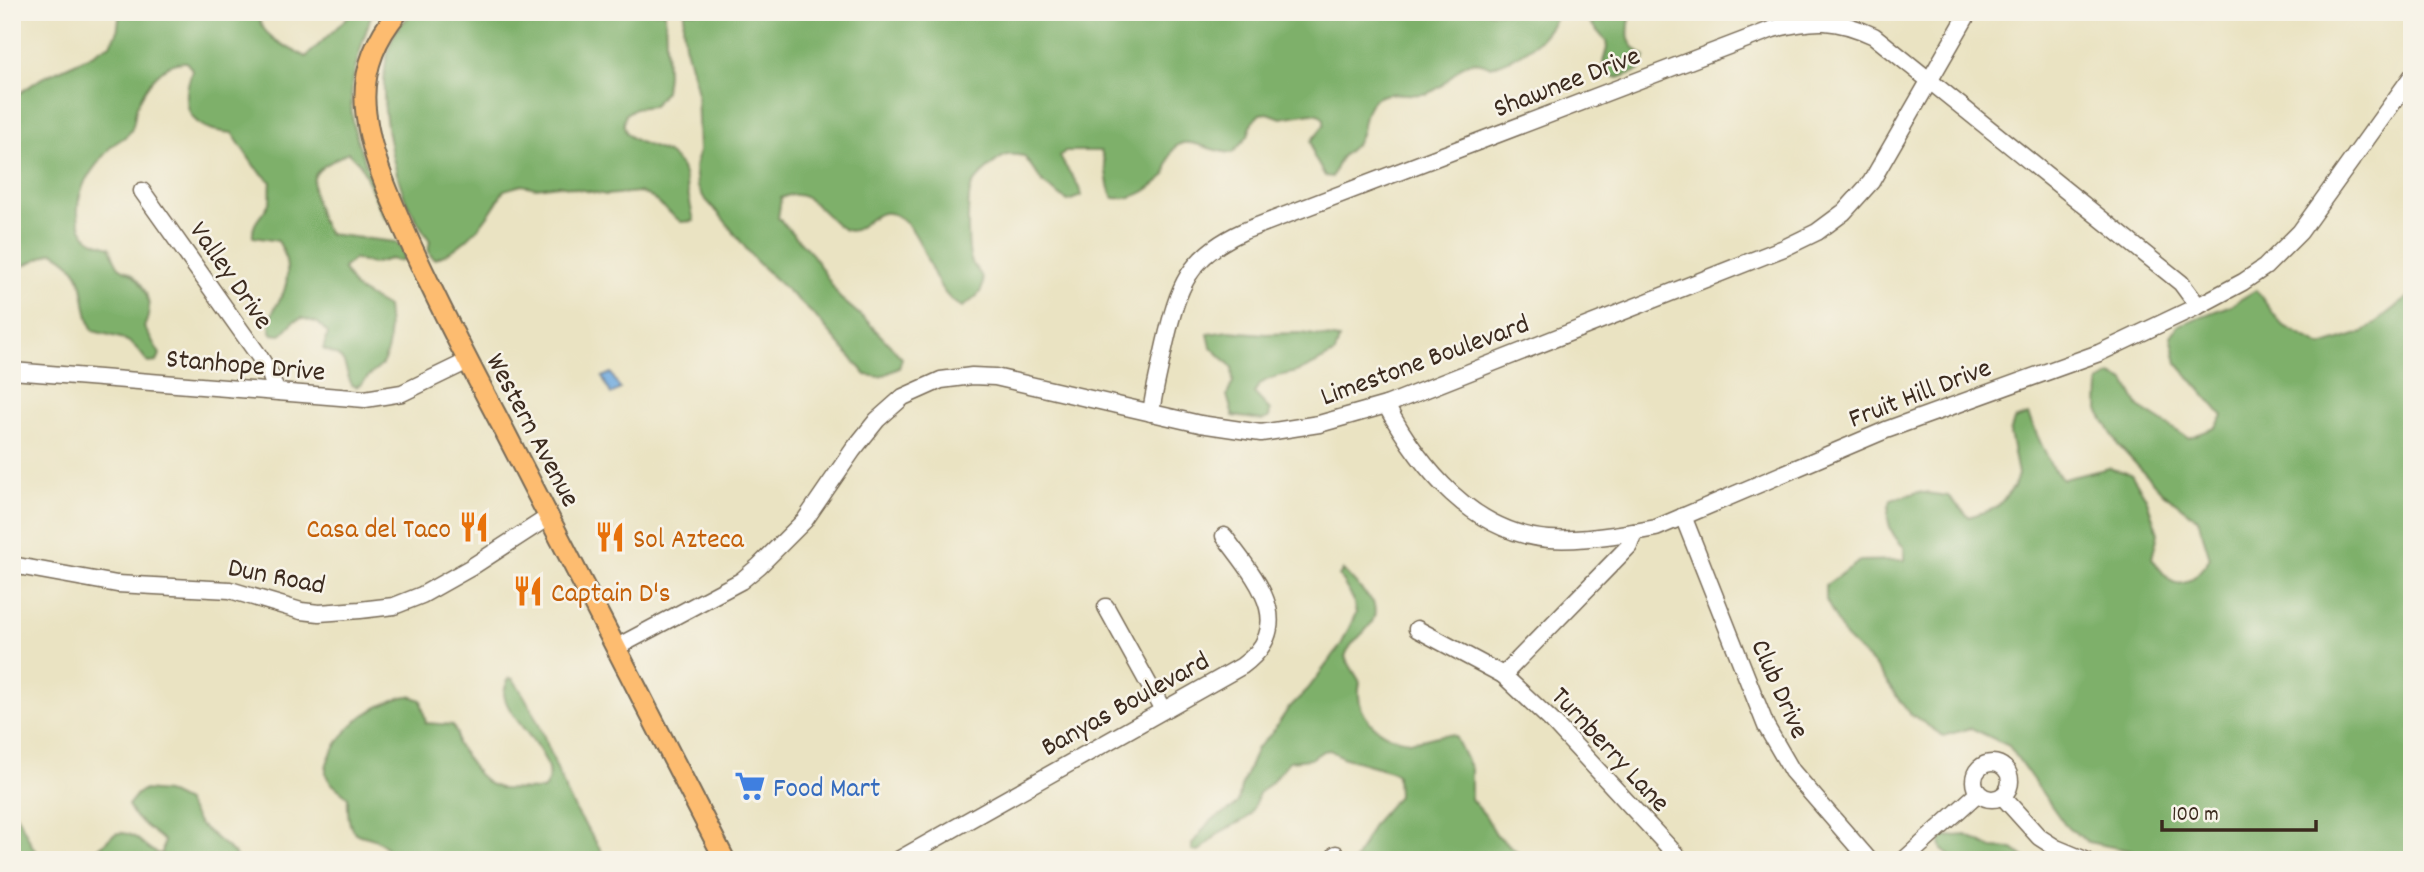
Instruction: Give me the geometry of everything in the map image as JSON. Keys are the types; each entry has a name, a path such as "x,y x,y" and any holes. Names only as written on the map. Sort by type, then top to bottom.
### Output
{"main road":[{"name":"Western Avenue","path":"398,12 386,26 373,49 364,94 370,139 378,165 406,234 468,361 725,860"}],"street":[{"name":"Limestone Boulevard","path":"617,646 741,581 759,566 805,520 877,420 903,397 930,383 962,376 995,377 1200,424 1261,433 1320,424 1386,405 1784,248 1817,232 1844,212 1871,182 1969,12"},
{"name":"Shawnee Drive","path":"1150,413 1172,312 1186,278 1196,263 1215,246 1244,231 1773,29 1802,22 1828,21 1852,26 1874,36 2180,283 2198,306"},
{"name":"Fruit Hill Drive","path":"1634,532 1656,528 1886,430 2099,353 2243,282 2283,251 2300,232 2412,76"},
{"name":"Valley Drive","path":"142,191 259,356 276,391"},
{"name":"Stanhope Drive","path":"12,371 365,399 402,393 468,361"},
{"path":"1386,405 1420,460 1442,485 1481,517 1515,532 1546,539 1584,539 1634,532 1629,547 1503,675 1417,629"},
{"name":"Dun Road","path":"12,565 117,584 230,590 301,611 346,611 394,606 422,595 470,568 550,516"},
{"name":"Club Drive","path":"1684,516 1766,726 1792,771 1869,860"},
{"name":"Banyas Boulevard","path":"898,860 1242,666 1255,656 1267,636 1270,615 1262,588 1224,536"},
{"path":"1106,607 1163,710"},
{"name":"Turnberry Lane","path":"1503,675 1553,722 1679,858"},
{"path":"1989,763 2005,768 2010,786 2002,796 1990,799 1978,793 1973,782 1978,769 1989,763"},
{"path":"1904,860 1978,793"},
{"path":"2002,796 2039,837 2056,848 2085,860"}],"green space":[{"path":"120,12 152,15 170,12 257,12 259,21 269,35 306,57 353,12 372,12 354,75 352,111 359,146 388,214 386,219 361,165 348,152 324,166 315,176 313,183 319,215 329,234 395,242 403,249 404,259 400,261 390,259 372,264 354,259 343,268 355,288 387,307 389,336 385,358 360,385 352,385 342,360 323,349 328,333 318,323 302,318 294,321 281,335 272,334 271,317 286,285 285,259 278,241 253,237 254,226 270,200 271,182 255,167 232,133 206,127 194,118 187,103 192,69 186,62 170,65 162,70 144,91 137,106 132,129 111,147 92,171 81,191 78,206 79,221 85,234 94,242 110,247 119,267 132,275 143,287 149,307 144,327 160,354 157,362 148,363 131,343 125,340 93,331 79,278 66,260 53,252 12,271 12,98 42,78 110,44 117,33"},
{"path":"413,12 665,12 665,91 653,106 635,108 626,114 624,124 630,137 669,154 681,166 694,221 681,222 651,197 639,192 606,195 559,185 536,188 522,185 504,190 484,221 467,240 446,254 435,259 432,257 429,251 430,241 403,193 392,155 385,113 388,50 397,30"},
{"path":"685,12 1559,12 1539,40 1513,58 1491,67 1471,62 1428,93 1388,94 1375,99 1368,108 1360,138 1341,158 1332,177 1325,176 1314,157 1311,141 1324,125 1324,119 1311,113 1281,118 1268,113 1260,114 1252,122 1248,136 1233,153 1189,143 1181,144 1174,148 1169,158 1166,175 1148,189 1130,197 1114,198 1111,194 1101,151 1065,151 1060,156 1081,196 1068,201 1044,184 1024,156 1007,155 981,174 971,188 968,213 970,254 983,283 978,294 962,307 951,300 943,290 918,240 902,219 892,213 883,213 855,230 848,231 807,198 791,195 781,198 778,218 813,255 840,298 867,321 902,358 899,368 880,377 866,375 816,317 755,260 697,186 697,89 685,44"},
{"path":"1586,12 1631,12 1630,42 1645,57 1640,70 1619,78 1606,75 1603,62 1606,41 1587,19"},
{"path":"2256,290 2282,325 2321,346 2362,333 2412,294 2412,860 2177,860 2088,842 2065,825 2009,746 1971,728 1943,736 1908,712 1875,666 1845,637 1826,600 1826,585 1860,561 1904,560 1904,547 1895,537 1888,519 1891,500 1918,492 1948,496 1969,517 1996,508 2014,487 2018,474 2010,433 2014,420 2028,415 2052,468 2063,479 2109,468 2131,474 2146,498 2158,533 2152,558 2174,582 2187,582 2194,577 2210,558 2198,519 2164,494 2118,445 2098,410 2099,382 2111,375 2125,381 2139,407 2188,438 2215,428 2223,416 2177,363 2171,336 2179,325 2231,305"},
{"path":"1228,331 1302,333 1339,339 1335,353 1304,369 1267,380 1258,387 1254,393 1270,410 1269,418 1262,420 1233,416 1227,395 1233,382 1232,367 1211,347 1208,334"},
{"path":"1343,570 1373,602 1375,611 1374,619 1353,643 1345,657 1360,682 1359,694 1365,715 1379,730 1399,739 1417,741 1444,735 1455,736 1471,769 1471,799 1496,834 1527,860 1429,860 1419,855 1404,860 1355,860 1374,823 1398,796 1397,775 1342,757 1330,750 1311,759 1289,761 1259,793 1251,814 1246,819 1220,832 1199,852 1192,851 1192,844 1209,822 1233,808 1238,802 1241,787 1257,748 1308,689 1341,645 1356,613 1353,599 1339,576"},
{"path":"509,678 513,679 530,706 571,802 606,860 590,860 584,857 578,860 387,860 388,850 380,842 354,832 348,815 348,797 327,777 326,766 338,743 349,728 364,715 392,701 410,696 421,700 426,723 453,725 457,744 478,774 489,784 502,789 543,790 548,779 547,767 542,754 508,705 504,694"},
{"path":"143,790 166,792 186,802 199,824 234,853 238,860 69,860 93,852 119,833 129,834 162,854 164,841 135,817 128,805"},
{"path":"12,810 34,849 45,860 19,860 12,852"},
{"path":"1966,835 1992,848 2013,849 2028,860 1955,860 1942,850 1940,843 1944,837"}],"water":[{"path":"611,373 620,389 611,394 602,377"}],"place":[{"name":"Casa del Taco","path":"474,527"},
{"name":"Sol Azteca","path":"610,537"},
{"name":"Captain D's","path":"528,591"},
{"name":"Food Mart","path":"750,786"}]}
